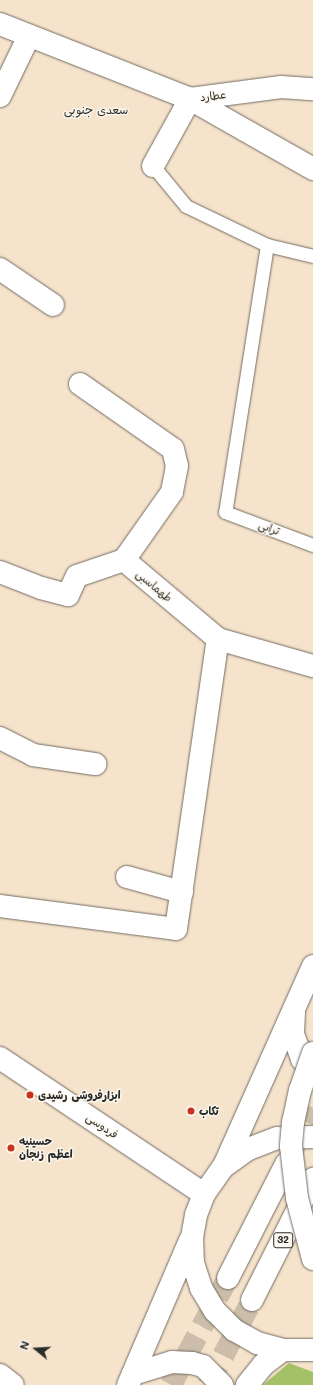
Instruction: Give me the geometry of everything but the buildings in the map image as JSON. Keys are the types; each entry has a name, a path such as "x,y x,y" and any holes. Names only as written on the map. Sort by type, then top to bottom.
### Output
{"main road":[{"path":"0,24 190,99 313,169"},
{"path":"0,96 29,36"},
{"name":"عطارد","path":"152,166 190,99 281,87 313,89"},
{"path":"0,269 53,305"},
{"path":"0,572 41,588 68,595 77,576 124,560 172,492 177,466 173,449 80,384"},
{"name":"طهماسبی","path":"124,560 218,639 313,666"},
{"path":"0,906 176,929 218,639"},
{"path":"0,738 33,756 95,764"},
{"path":"127,877 182,892"},
{"path":"130,1380 192,1237 196,1215 204,1194 223,1167 313,966"},
{"path":"295,1008 293,1034 302,1059 313,1070"},
{"path":"313,1054 300,1090 293,1122 291,1146 298,1204 313,1259"},
{"name":"فردوسی","path":"0,1058 204,1194"},
{"path":"223,1167 248,1149 276,1138 313,1137"},
{"path":"228,1278 286,1164"},
{"name":"32","path":"252,1300 313,1179"},
{"path":"192,1237 195,1270 201,1288 215,1311 234,1330 251,1340 313,1359"},
{"path":"247,1385 263,1365 285,1350 313,1350"},
{"path":"130,1380 172,1362 192,1363 203,1366 222,1385"},
{"path":"0,1375 13,1385"}],"lane":[{"path":"152,166 186,206 267,244 313,256"},
{"name":"ترابی","path":"267,244 225,512 313,545"}],"green space":[{"path":"289,1363 313,1372 313,1385 263,1385"}],"tunnel":[{"path":"292,1152 313,1108"},
{"path":"171,1385 228,1278"},
{"path":"208,1385 252,1300"}],"place":[{"name":"ابزارفروشی رشیدی","path":"30,1095"},
{"name":"تکاب","path":"191,1111"},
{"name":"حسینیه اعظم زنجان","path":"11,1148"}],"district":[{"name":"سعدی جنوبی","path":"96,110"}]}
